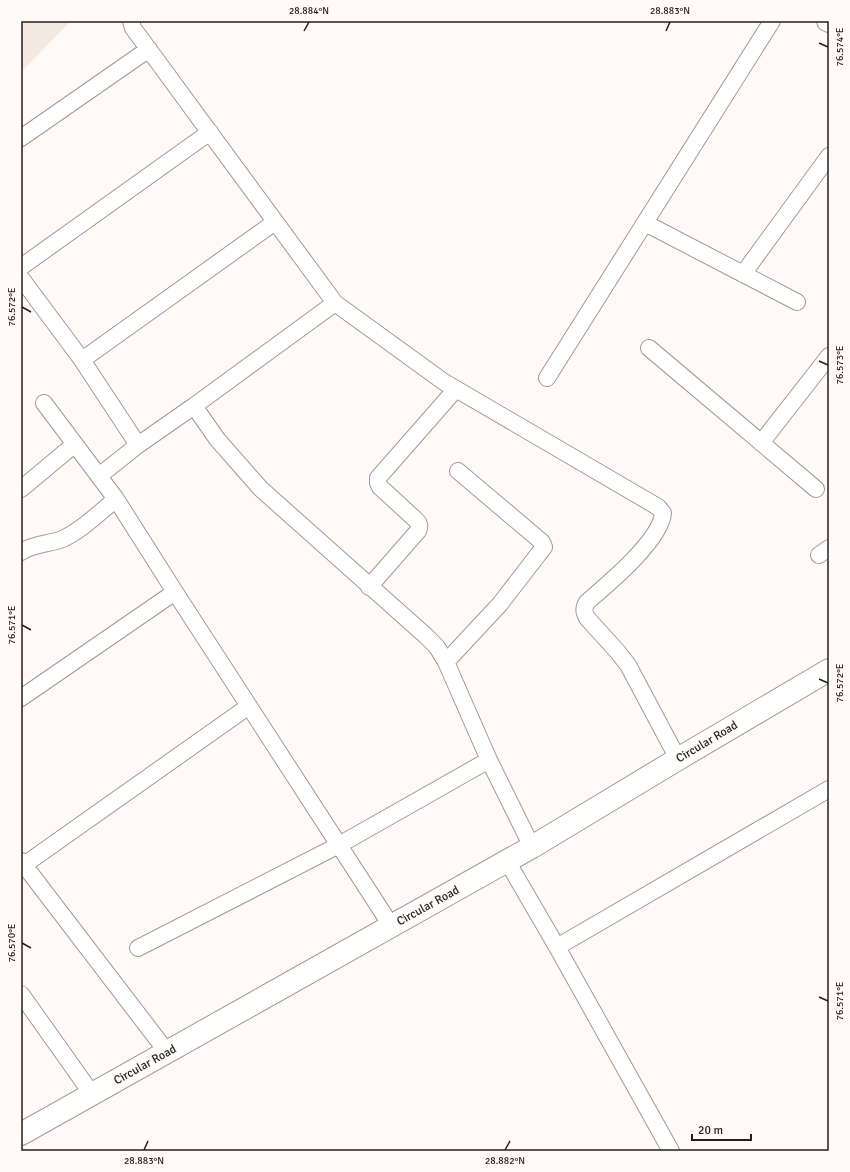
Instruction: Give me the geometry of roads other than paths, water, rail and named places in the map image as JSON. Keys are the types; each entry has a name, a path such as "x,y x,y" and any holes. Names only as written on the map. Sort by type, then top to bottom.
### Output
{"main road":[{"name":"Circular Road","path":"21,1134 507,862 829,670"}],"street":[{"path":"131,21 133,28 335,302 444,382 652,503 663,513 661,523 641,552 587,602 584,612 628,665 678,759"},
{"path":"547,378 772,21"},
{"path":"21,138 149,49"},
{"path":"21,267 210,132"},
{"path":"744,274 829,156"},
{"path":"82,360 275,222"},
{"path":"645,223 797,302"},
{"path":"21,278 82,360 138,445"},
{"path":"99,476 138,445 194,406 335,302"},
{"path":"648,348 816,489"},
{"path":"761,443 829,356"},
{"path":"369,587 420,527 416,520 380,486 378,483 378,478 456,389"},
{"path":"44,403 116,499 392,927"},
{"path":"194,406 217,439 261,489 437,647 446,662 489,760 532,847"},
{"path":"21,489 75,444"},
{"path":"446,662 500,604 541,553 544,547 542,542 458,470"},
{"path":"21,552 42,544 60,540 81,527 116,499"},
{"path":"21,698 175,592"},
{"path":"167,1052 22,863 249,706"},
{"path":"138,948 339,845 489,760"},
{"path":"557,947 829,789"},
{"path":"507,862 557,947 671,1151"},
{"path":"21,994 92,1094"}]}
